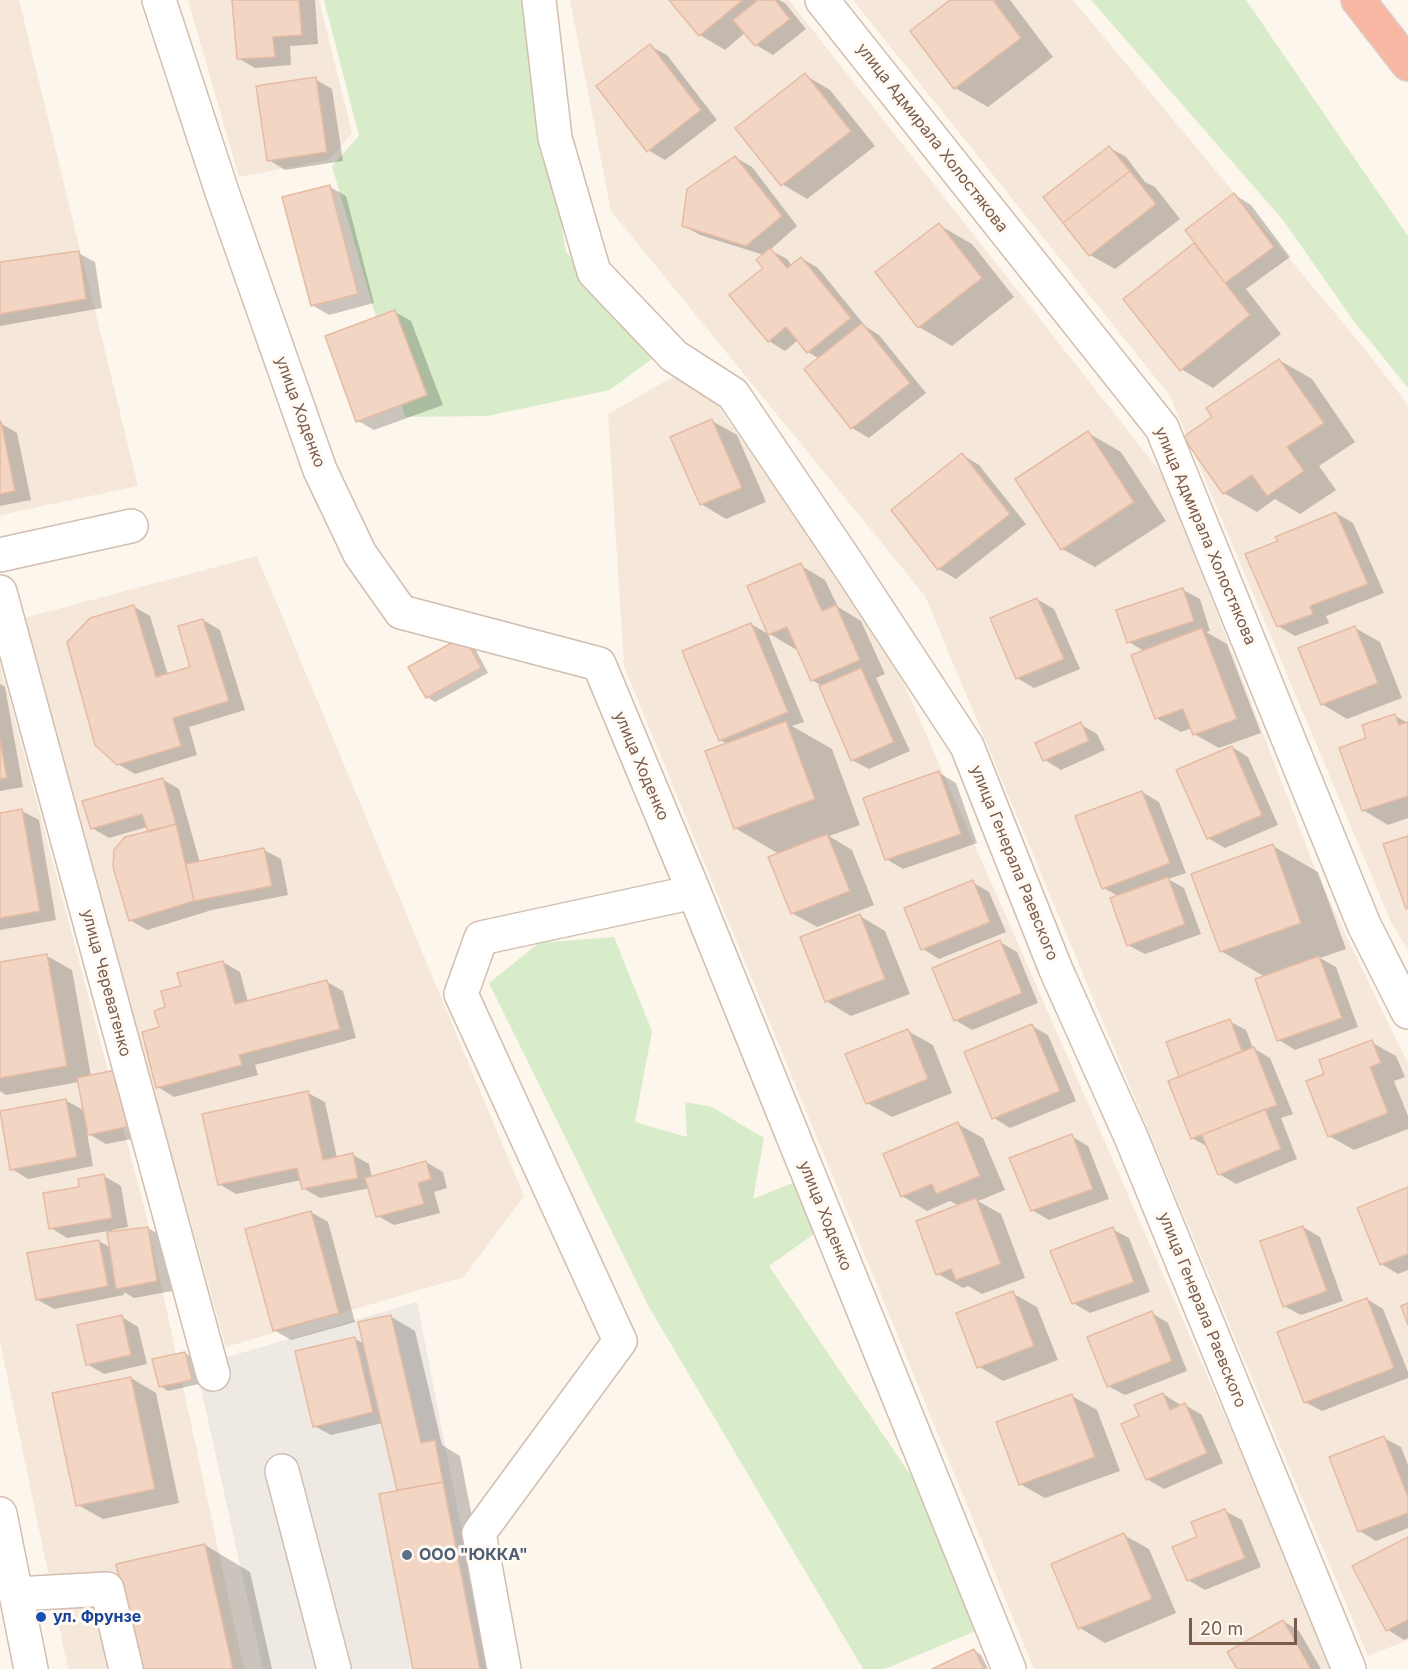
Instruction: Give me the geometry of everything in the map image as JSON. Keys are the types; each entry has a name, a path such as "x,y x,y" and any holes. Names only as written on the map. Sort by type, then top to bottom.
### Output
{"highway":[{"path":"1358,0 1408,64"}],"street":[{"name":"улица Ходенко","path":"159,0 222,192 320,470 360,554 401,612 599,664 694,892 1009,1669"},
{"name":"улица Генерала Раевского","path":"539,0 555,138 594,272 674,356 733,394 967,746 1056,970 1131,1137 1350,1669"},
{"name":"улица Адмирала Холостякова","path":"822,0 1162,428 1364,925 1408,1012"},
{"path":"0,555 131,526"},
{"name":"улица Череватенко","path":"0,592 213,1374"},
{"path":"504,1669 479,1533 620,1341 461,994 481,938 694,892"},
{"path":"282,1471 334,1669"},
{"path":"0,1514 32,1669"},
{"path":"16,1594 107,1589 126,1669"}],"shaded area":[{"path":"0,0 19,0 138,486 0,515"},
{"path":"188,0 319,0 352,133 329,160 239,177"},
{"path":"570,0 789,0 1165,478 1319,879 1408,1064 1408,1640 1368,1656 925,596 611,211"},
{"path":"853,0 1073,0 1364,348 1408,405 1408,950 1391,922 1170,396"},
{"path":"676,375 704,386 891,654 1336,1669 1034,1669 624,666 608,414"},
{"path":"257,556 524,1196 464,1277 226,1347 20,619"},
{"path":"0,663 145,1210 244,1669 68,1669 0,1342"},
{"path":"417,1302 489,1669 263,1669 196,1366"}],"green space":[{"path":"324,0 525,0 566,252 656,356 610,390 487,416 405,417 332,166 359,136"},
{"path":"1091,0 1246,0 1408,236 1408,388 1353,320 1283,220"},
{"path":"614,937 652,1031 635,1122 687,1137 685,1102 712,1107 764,1138 753,1199 793,1183 821,1229 769,1266 930,1504 980,1629 885,1669 863,1669 649,1307 489,983 539,943"}],"building":[{"path":"232,0 299,0 302,35 273,37 275,57 237,59"},
{"path":"669,0 743,0 699,36"},
{"path":"758,0 775,0 790,19 755,46 733,20"},
{"path":"950,0 993,0 1021,38 954,89 910,31"},
{"path":"650,44 701,110 647,152 596,86"},
{"path":"805,73 851,131 781,186 735,128"},
{"path":"316,77 327,152 267,161 256,86"},
{"path":"1109,146 1130,171 1063,223 1043,197"},
{"path":"735,156 782,216 746,246 682,226 687,189"},
{"path":"1130,171 1156,204 1089,256 1063,223"},
{"path":"330,185 358,294 311,306 282,197"},
{"path":"1234,193 1274,247 1225,283 1185,230"},
{"path":"939,223 982,278 918,328 875,272"},
{"path":"1194,243 1250,315 1180,371 1123,299"},
{"path":"770,248 787,268 801,257 851,318 807,353 786,327 768,342 729,295 763,268 756,260"},
{"path":"79,251 86,299 0,314 0,262"},
{"path":"395,310 427,395 356,422 325,336"},
{"path":"862,323 910,383 851,429 804,369"},
{"path":"1279,359 1324,423 1287,447 1304,471 1267,496 1252,475 1223,494 1183,437 1212,417 1206,408"},
{"path":"712,419 742,488 700,505 670,437"},
{"path":"0,422 15,491 0,494"},
{"path":"1088,431 1134,502 1061,550 1015,479"},
{"path":"962,453 1010,514 938,570 891,510"},
{"path":"1336,512 1368,584 1310,606 1313,614 1277,627 1245,554 1278,541 1275,537"},
{"path":"801,563 822,611 836,605 860,660 811,681 787,627 768,635 747,586"},
{"path":"1183,588 1194,621 1127,643 1116,610"},
{"path":"1037,598 1064,659 1016,679 990,618"},
{"path":"134,605 156,677 190,667 178,626 203,619 229,701 173,718 181,746 117,765 95,745 67,642 90,618"},
{"path":"751,623 788,712 719,741 682,651"},
{"path":"1355,626 1378,683 1321,705 1298,648"},
{"path":"1202,628 1237,719 1193,735 1183,709 1155,719 1131,655"},
{"path":"464,636 481,668 426,698 408,667"},
{"path":"861,668 894,742 851,761 819,686"},
{"path":"1395,714 1399,725 1408,722 1408,796 1362,811 1339,748 1366,738 1362,725"},
{"path":"786,721 815,799 734,829 705,751"},
{"path":"1081,722 1089,741 1043,761 1035,743"},
{"path":"0,740 7,778 0,779"},
{"path":"1232,746 1262,815 1207,839 1176,770"},
{"path":"939,771 961,834 885,860 863,798"},
{"path":"163,778 176,824 148,832 142,814 91,829 82,801"},
{"path":"1142,791 1170,863 1102,889 1075,816"},
{"path":"22,809 40,911 0,918 0,813"},
{"path":"176,824 194,901 129,921 113,867 114,850 125,837"},
{"path":"827,834 850,891 791,914 768,857"},
{"path":"1408,836 1408,908 1406,909 1383,844"},
{"path":"1273,844 1301,923 1220,952 1191,874"},
{"path":"264,848 272,886 194,901 186,864"},
{"path":"1168,877 1185,924 1127,946 1110,898"},
{"path":"973,880 990,922 921,950 904,908"},
{"path":"860,914 885,979 825,1002 800,937"},
{"path":"1000,940 1022,993 954,1021 932,968"},
{"path":"47,954 67,1066 0,1078 0,962"},
{"path":"1319,956 1342,1018 1277,1041 1255,979"},
{"path":"223,961 235,1004 327,980 340,1029 239,1055 242,1065 156,1088 142,1032 159,1027 154,1011 165,1007 161,991 181,986 177,973"},
{"path":"1230,1019 1242,1051 1179,1077 1166,1042"},
{"path":"1032,1024 1060,1091 992,1119 964,1052"},
{"path":"908,1029 928,1079 866,1104 845,1054"},
{"path":"1372,1040 1381,1063 1370,1067 1388,1113 1328,1137 1306,1081 1324,1074 1319,1060"},
{"path":"1254,1047 1277,1105 1191,1139 1168,1081"},
{"path":"120,1069 131,1126 88,1135 77,1078"},
{"path":"308,1091 323,1160 353,1153 358,1178 302,1189 297,1168 218,1185 202,1114"},
{"path":"66,1099 77,1157 10,1170 0,1111"},
{"path":"1265,1109 1281,1149 1218,1175 1202,1135"},
{"path":"958,1122 980,1176 936,1194 932,1184 901,1197 883,1154"},
{"path":"1072,1134 1093,1189 1031,1211 1009,1158"},
{"path":"426,1161 431,1179 418,1183 424,1204 376,1217 365,1178"},
{"path":"104,1174 112,1218 49,1229 43,1193 79,1187 78,1179"},
{"path":"1408,1187 1408,1254 1380,1265 1357,1208"},
{"path":"976,1198 1001,1264 956,1280 951,1269 936,1275 916,1221"},
{"path":"311,1211 339,1313 273,1331 245,1229"},
{"path":"1303,1226 1327,1291 1283,1307 1260,1241"},
{"path":"148,1227 157,1281 116,1289 107,1232"},
{"path":"1113,1227 1134,1282 1072,1304 1050,1251"},
{"path":"99,1240 108,1286 36,1300 27,1253"},
{"path":"1013,1291 1034,1346 977,1368 956,1313"},
{"path":"1367,1298 1394,1368 1304,1403 1277,1332"},
{"path":"1408,1303 1408,1325 1401,1306"},
{"path":"1152,1311 1172,1361 1107,1387 1087,1337"},
{"path":"122,1315 131,1355 86,1365 77,1325"},
{"path":"391,1315 421,1443 435,1440 443,1482 397,1490 358,1322"},
{"path":"355,1337 373,1412 313,1427 295,1351"},
{"path":"185,1352 192,1380 159,1387 152,1359"},
{"path":"131,1377 155,1489 76,1506 52,1393"},
{"path":"1163,1393 1170,1410 1185,1403 1207,1453 1146,1480 1121,1424 1139,1416 1134,1405"},
{"path":"1072,1394 1095,1457 1019,1485 996,1422"},
{"path":"1384,1436 1408,1497 1408,1513 1358,1532 1329,1457"},
{"path":"443,1482 480,1669 413,1669 379,1494"},
{"path":"1225,1509 1245,1558 1187,1581 1172,1547 1197,1537 1191,1522"},
{"path":"1124,1533 1152,1599 1078,1629 1051,1564"},
{"path":"1408,1537 1408,1620 1386,1631 1352,1566"},
{"path":"205,1544 233,1669 140,1669 116,1564"},
{"path":"1283,1620 1311,1669 1237,1669 1227,1652"},
{"path":"974,1649 984,1669 932,1669"}],"place":[{"name":"ООО \"ЮККА\"","path":"407,1555"},
{"name":"ул. Фрунзе","path":"41,1617"}]}
